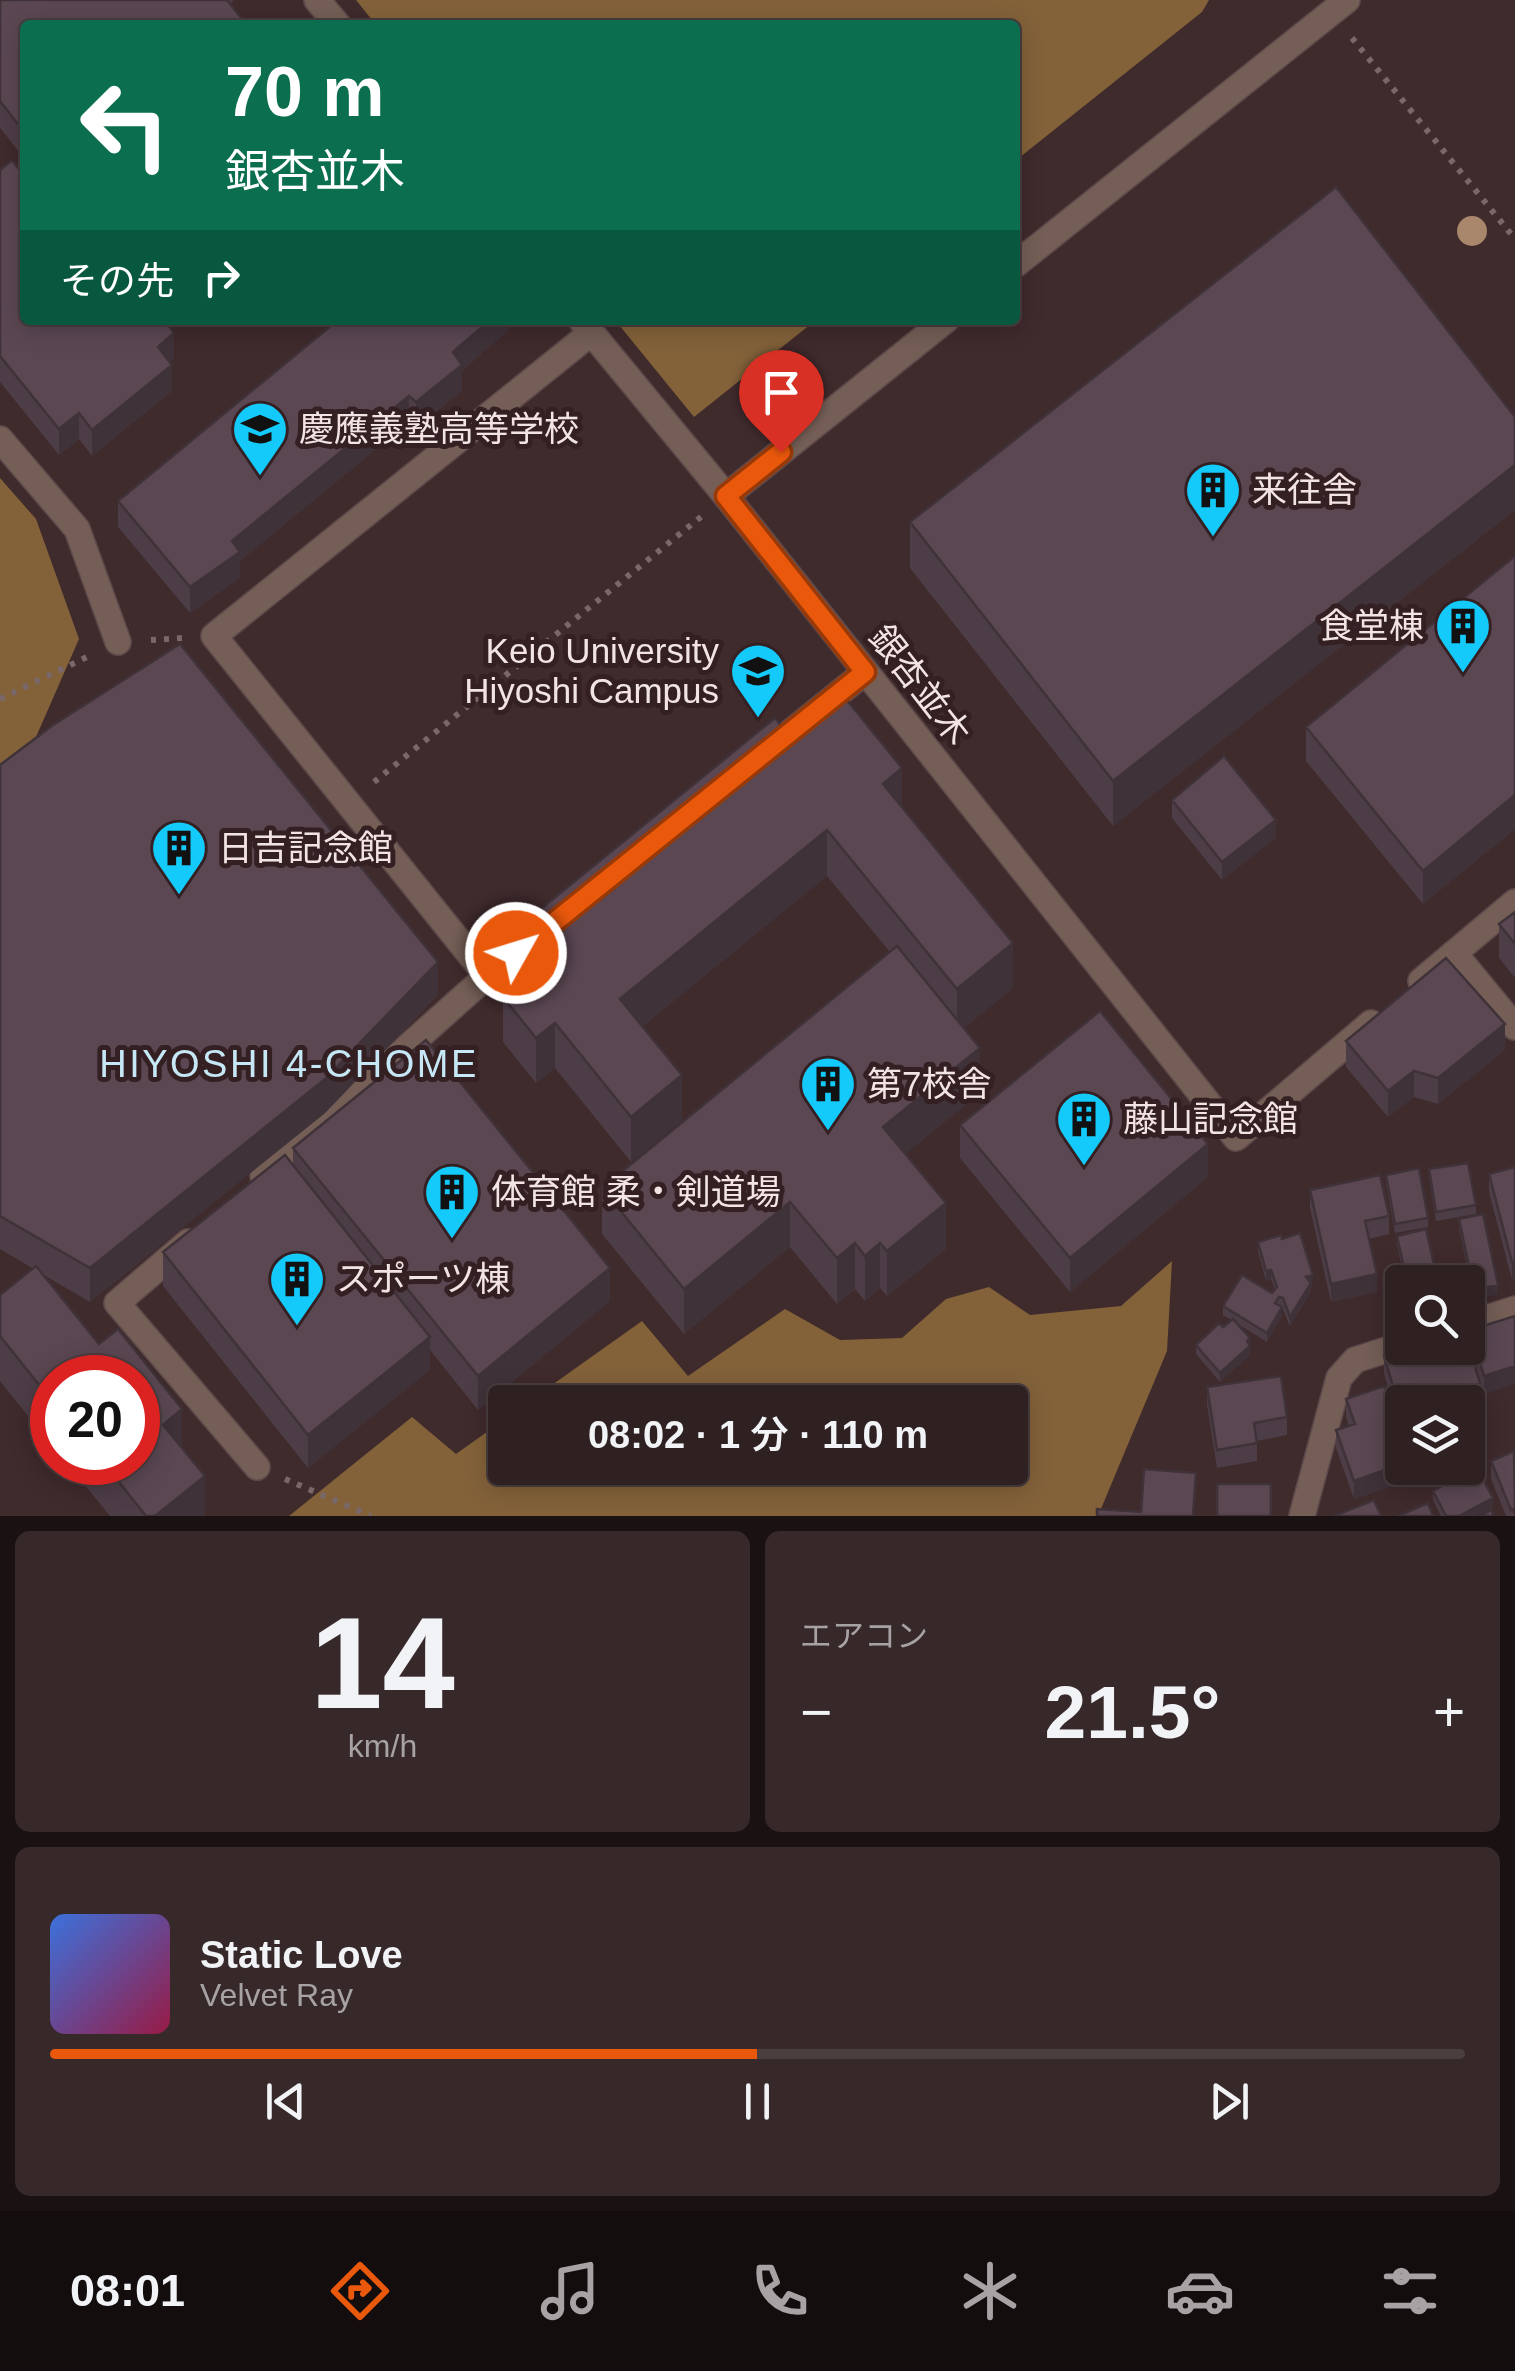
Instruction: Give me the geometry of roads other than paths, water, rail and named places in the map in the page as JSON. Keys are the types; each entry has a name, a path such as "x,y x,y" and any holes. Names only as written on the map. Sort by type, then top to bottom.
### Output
{"lane":[{"path":"317,0 334,20"},
{"path":"1020,261 1340,6"},
{"path":"726,496 940,325"},
{"path":"487,976 214,636 586,326"},
{"name":"銀杏並木","path":"586,326 726,496 1236,1138 1454,953"},
{"path":"0,439 78,528 118,642"},
{"path":"744,770 865,672"},
{"path":"1515,902 1454,953 1515,1028"},
{"path":"247,1190 532,940"},
{"path":"204,1228 117,1303 257,1467"},
{"path":"1485,1319 1515,1309"},
{"path":"1302,1516 1339,1378 1355,1360 1385,1350"}],"place":[{"name":"慶應義塾高等学校","path":"260,478"},
{"name":"来往舎","path":"1213,539"},
{"name":"食堂棟","path":"1463,675"},
{"name":"Keio University Hiyoshi Campus","path":"758,720"},
{"name":"日吉記念館","path":"179,897"},
{"name":"第7校舎","path":"828,1133"},
{"name":"藤山記念館","path":"1084,1168"},
{"name":"体育館 柔・剣道場","path":"452,1241"},
{"name":"スポーツ棟","path":"297,1328"}],"district":[{"name":"HIYOSHI 4-CHOME","path":"289,1064"}]}
